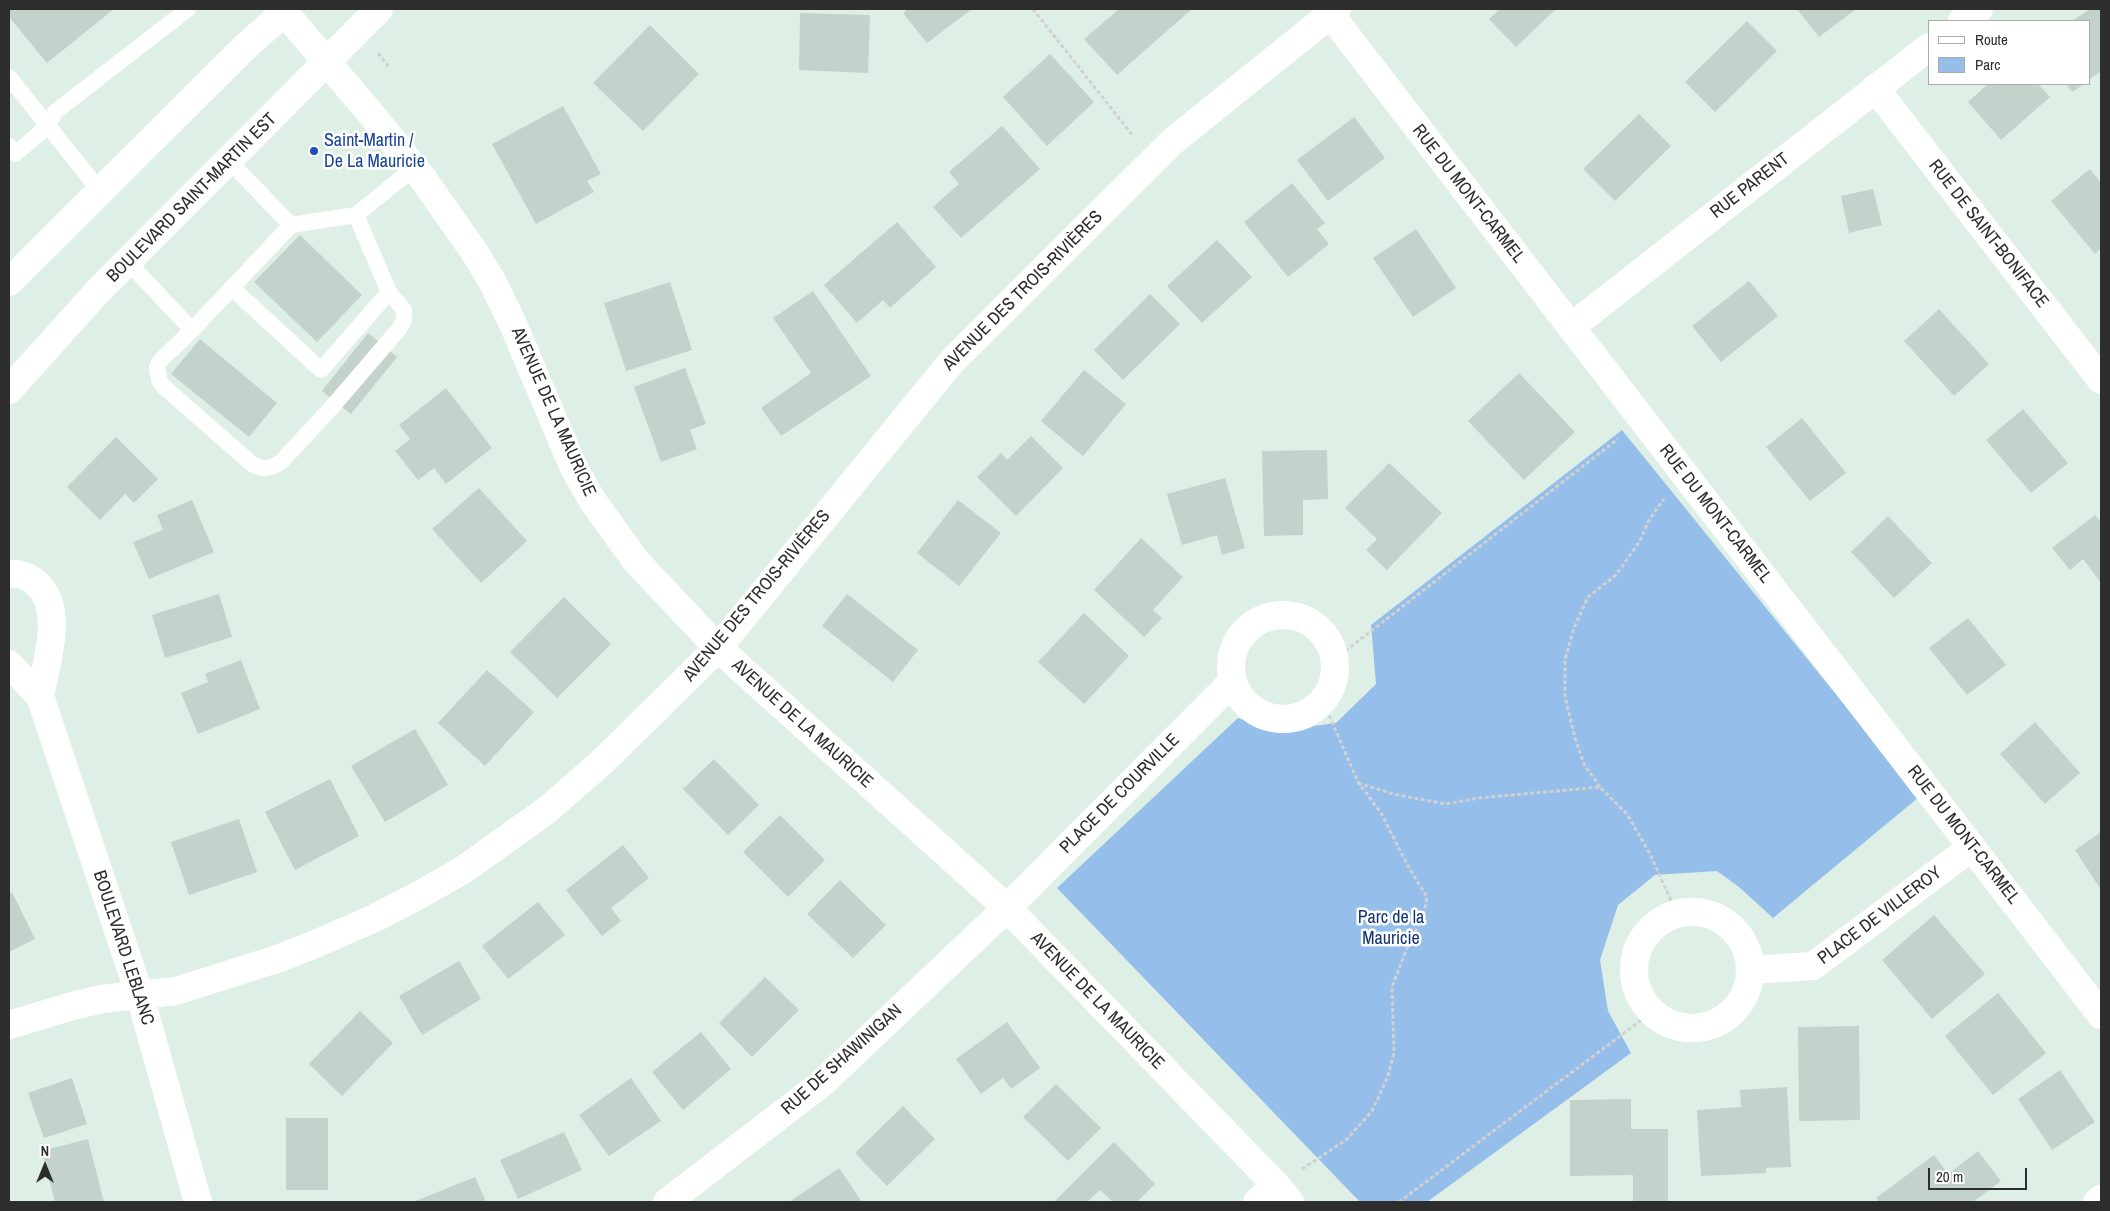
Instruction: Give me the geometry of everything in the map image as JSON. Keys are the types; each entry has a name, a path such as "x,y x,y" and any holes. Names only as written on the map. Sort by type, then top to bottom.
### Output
{"street":[{"name":"BOULEVARD SAINT-MARTIN EST","path":"9,390 100,289 379,9"},
{"path":"1963,20 1978,9"},
{"name":"AVENUE DE LA MAURICIE","path":"284,10 414,168 449,215 492,281 523,345 544,394 556,430 592,500 636,560 718,648 1007,908 1274,1197"},
{"path":"9,282 284,10"},
{"name":"RUE DU MONT-CARMEL","path":"1333,12 1682,472 2101,1015"},
{"name":"AVENUE DES TROIS-RIVIÈRES","path":"9,1026 102,999 176,991 208,982 320,942 375,918 463,870 506,841 578,785 650,717 718,648 952,361 1174,141 1333,12"},
{"name":"RUE PARENT","path":"1571,327 1928,48"},
{"name":"RUE DE SAINT-BONIFACE","path":"1875,88 2101,380"},
{"name":"BOULEVARD LEBLANC","path":"9,574 22,575 33,580 47,595 52,634 40,696"},
{"path":"1289,615 1306,620 1320,629 1330,643 1335,659 1335,674 1331,688 1323,701 1311,711 1296,717 1280,719 1264,715 1251,707 1240,696 1233,681 1231,664 1235,648 1244,633 1256,622 1272,616 1289,615"},
{"name":"BOULEVARD LEBLANC","path":"9,664 40,696 140,996 198,1202"},
{"name":"PLACE DE COURVILLE","path":"1007,908 1233,681"},
{"name":"PLACE DE VILLEROY","path":"1751,970 1813,966 1972,848"},
{"name":"RUE DE SHAWINIGAN","path":"667,1202 821,1084 1007,908"},
{"path":"1695,912 1712,915 1728,924 1740,936 1748,952 1751,970 1748,989 1738,1006 1724,1019 1706,1027 1686,1028 1667,1023 1652,1012 1641,998 1634,982 1634,964 1638,947 1648,932 1661,920 1678,914 1695,912"},
{"path":"2097,1202 2101,1199"}],"lane":[{"path":"9,146 15,154 48,126 56,112 188,9"},
{"path":"9,77 100,191"},
{"path":"229,161 291,225"},
{"path":"356,215 389,292 404,310 404,320 399,329 281,462 265,469 252,464 164,387 158,380 157,367 160,361 192,330 291,225 356,215 414,168"},
{"path":"128,262 192,330"},
{"path":"232,288 321,370 389,292"}],"path":[{"path":"1033,9 1139,144"},
{"path":"1335,659 1643,420"},
{"path":"1678,914 1650,854 1627,814 1600,787 1584,764 1575,738 1565,697 1565,660 1574,628 1588,598 1616,575 1640,541 1649,520 1682,472"},
{"path":"1274,1197 1346,1140 1372,1111 1387,1079 1394,1053 1392,987 1410,940 1424,915 1427,897 1409,868 1381,813 1358,782 1323,701"},
{"path":"1358,782 1393,794 1446,804 1496,796 1600,787"},
{"path":"1399,1202 1652,1012"}],"green space":[{"name":"Parc de la Mauricie","path":"1622,430 1919,797 1773,918 1739,887 1717,871 1655,875 1618,905 1600,960 1608,1011 1631,1053 1427,1202 1360,1202 1057,888 1238,718 1277,731 1336,723 1376,684 1371,625"}],"building":[{"path":"9,9 114,9 47,63 9,17"},
{"path":"908,9 972,9 927,43 903,13"},
{"path":"1119,9 1192,9 1117,75 1084,39"},
{"path":"1500,9 1556,9 1516,47 1489,19"},
{"path":"1797,9 1856,9 1819,37"},
{"path":"2090,9 2099,9 2101,12 2101,71 2090,79 2090,20 2074,20"},
{"path":"800,13 870,15 868,73 799,70"},
{"path":"1747,21 1777,51 1715,112 1685,82"},
{"path":"650,25 699,74 643,131 593,83"},
{"path":"1050,54 1094,102 1047,146 1003,97"},
{"path":"1987,85 2039,85 2050,97 2001,140 1968,102"},
{"path":"2067,85 2082,85 2072,92"},
{"path":"563,106 601,174 587,181 594,192 536,224 492,144"},
{"path":"1639,114 1671,146 1615,201 1583,169"},
{"path":"1354,117 1385,158 1328,201 1297,160"},
{"path":"1002,126 1040,169 961,238 933,207 959,184 949,172"},
{"path":"2090,169 2101,183 2101,248 2095,254 2051,201"},
{"path":"1292,183 1325,223 1317,229 1329,244 1288,277 1244,222"},
{"path":"1873,189 1882,225 1849,233 1841,196"},
{"path":"897,222 936,267 890,308 883,300 857,323 824,285"},
{"path":"1416,229 1456,288 1413,317 1373,258"},
{"path":"300,235 362,295 317,342 254,282"},
{"path":"1217,240 1252,277 1202,323 1167,286"},
{"path":"1749,281 1778,316 1721,362 1692,326"},
{"path":"670,282 692,350 626,371 604,303"},
{"path":"813,291 871,376 781,436 761,408 811,373 773,318"},
{"path":"1150,294 1180,324 1123,380 1094,350"},
{"path":"1939,309 1989,364 1954,396 1904,341"},
{"path":"368,333 397,357 351,414 322,391"},
{"path":"200,339 277,403 249,437 171,374"},
{"path":"685,368 706,424 690,430 697,449 661,462 634,387"},
{"path":"1084,370 1126,404 1083,456 1041,421"},
{"path":"1519,373 1575,432 1524,480 1468,421"},
{"path":"446,388 492,448 446,484 434,468 418,480 395,451 410,439 399,425"},
{"path":"2023,409 2068,463 2031,493 1986,440"},
{"path":"1802,418 1846,473 1810,501 1766,447"},
{"path":"1031,436 1063,468 1016,516 977,477 1001,453 1007,460"},
{"path":"116,437 158,479 134,503 125,494 100,520 67,487"},
{"path":"1327,450 1328,499 1303,500 1303,535 1264,536 1262,451"},
{"path":"1389,463 1442,513 1387,570 1366,550 1377,539 1345,508"},
{"path":"1225,478 1245,548 1222,555 1217,535 1182,545 1167,494"},
{"path":"479,488 527,541 481,583 432,529"},
{"path":"192,500 214,552 149,579 133,542 163,530 157,515"},
{"path":"958,500 1001,533 959,586 917,553"},
{"path":"2095,515 2101,522 2101,583 2083,559 2070,570 2052,548"},
{"path":"1888,516 1932,563 1894,598 1851,552"},
{"path":"1141,538 1183,577 1153,610 1162,618 1144,637 1094,590"},
{"path":"219,594 232,637 165,658 152,615"},
{"path":"847,594 918,650 893,682 822,626"},
{"path":"564,597 611,644 557,698 510,652"},
{"path":"1084,613 1129,656 1084,704 1038,662"},
{"path":"1968,618 2006,665 1967,695 1929,648"},
{"path":"241,660 260,709 198,734 181,693 208,682 205,674"},
{"path":"487,670 534,712 485,766 438,723"},
{"path":"2035,722 2080,773 2045,804 2000,754"},
{"path":"415,729 448,785 385,822 351,766"},
{"path":"714,759 759,805 728,835 683,789"},
{"path":"330,779 359,836 295,870 265,812"},
{"path":"780,815 825,860 788,897 743,852"},
{"path":"239,819 257,872 189,895 171,842"},
{"path":"2101,832 2101,890 2075,850"},
{"path":"623,845 649,878 611,908 621,921 602,936 566,890"},
{"path":"840,880 886,925 853,958 807,914"},
{"path":"12,892 35,939 9,952 9,894"},
{"path":"538,902 565,935 508,979 482,946"},
{"path":"1934,915 1985,974 1932,1019 1882,960"},
{"path":"459,961 481,999 422,1035 399,996"},
{"path":"765,977 799,1010 752,1057 719,1023"},
{"path":"1998,993 2046,1053 1993,1095 1945,1036"},
{"path":"360,1011 393,1043 342,1096 309,1064"},
{"path":"1007,1022 1040,1068 1011,1089 1003,1078 981,1094 956,1059"},
{"path":"1859,1026 1860,1120 1799,1121 1798,1027"},
{"path":"701,1032 731,1069 683,1110 652,1072"},
{"path":"2060,1070 2095,1122 2052,1150 2018,1099"},
{"path":"72,1078 87,1124 44,1138 28,1093"},
{"path":"631,1078 661,1121 609,1156 579,1115"},
{"path":"1056,1084 1101,1128 1068,1161 1023,1117"},
{"path":"1787,1087 1791,1167 1766,1168 1766,1173 1701,1176 1697,1110 1741,1107 1740,1090"},
{"path":"1631,1099 1631,1129 1668,1129 1668,1202 1633,1202 1633,1175 1570,1176 1570,1100"},
{"path":"903,1106 935,1139 887,1186 855,1153"},
{"path":"286,1118 328,1118 328,1190 286,1190"},
{"path":"564,1132 582,1170 518,1199 500,1160"},
{"path":"88,1139 104,1202 55,1202 42,1151"},
{"path":"1114,1142 1155,1184 1137,1202 1113,1202 1100,1190 1087,1202 1054,1202"},
{"path":"1978,1151 2001,1181 1973,1202 1879,1202 1876,1198 1934,1155 1948,1174"},
{"path":"839,1168 862,1202 789,1202"},
{"path":"475,1177 486,1202 413,1202"}],"place":[{"name":"Saint-Martin / De La Mauricie","path":"314,151"}]}
